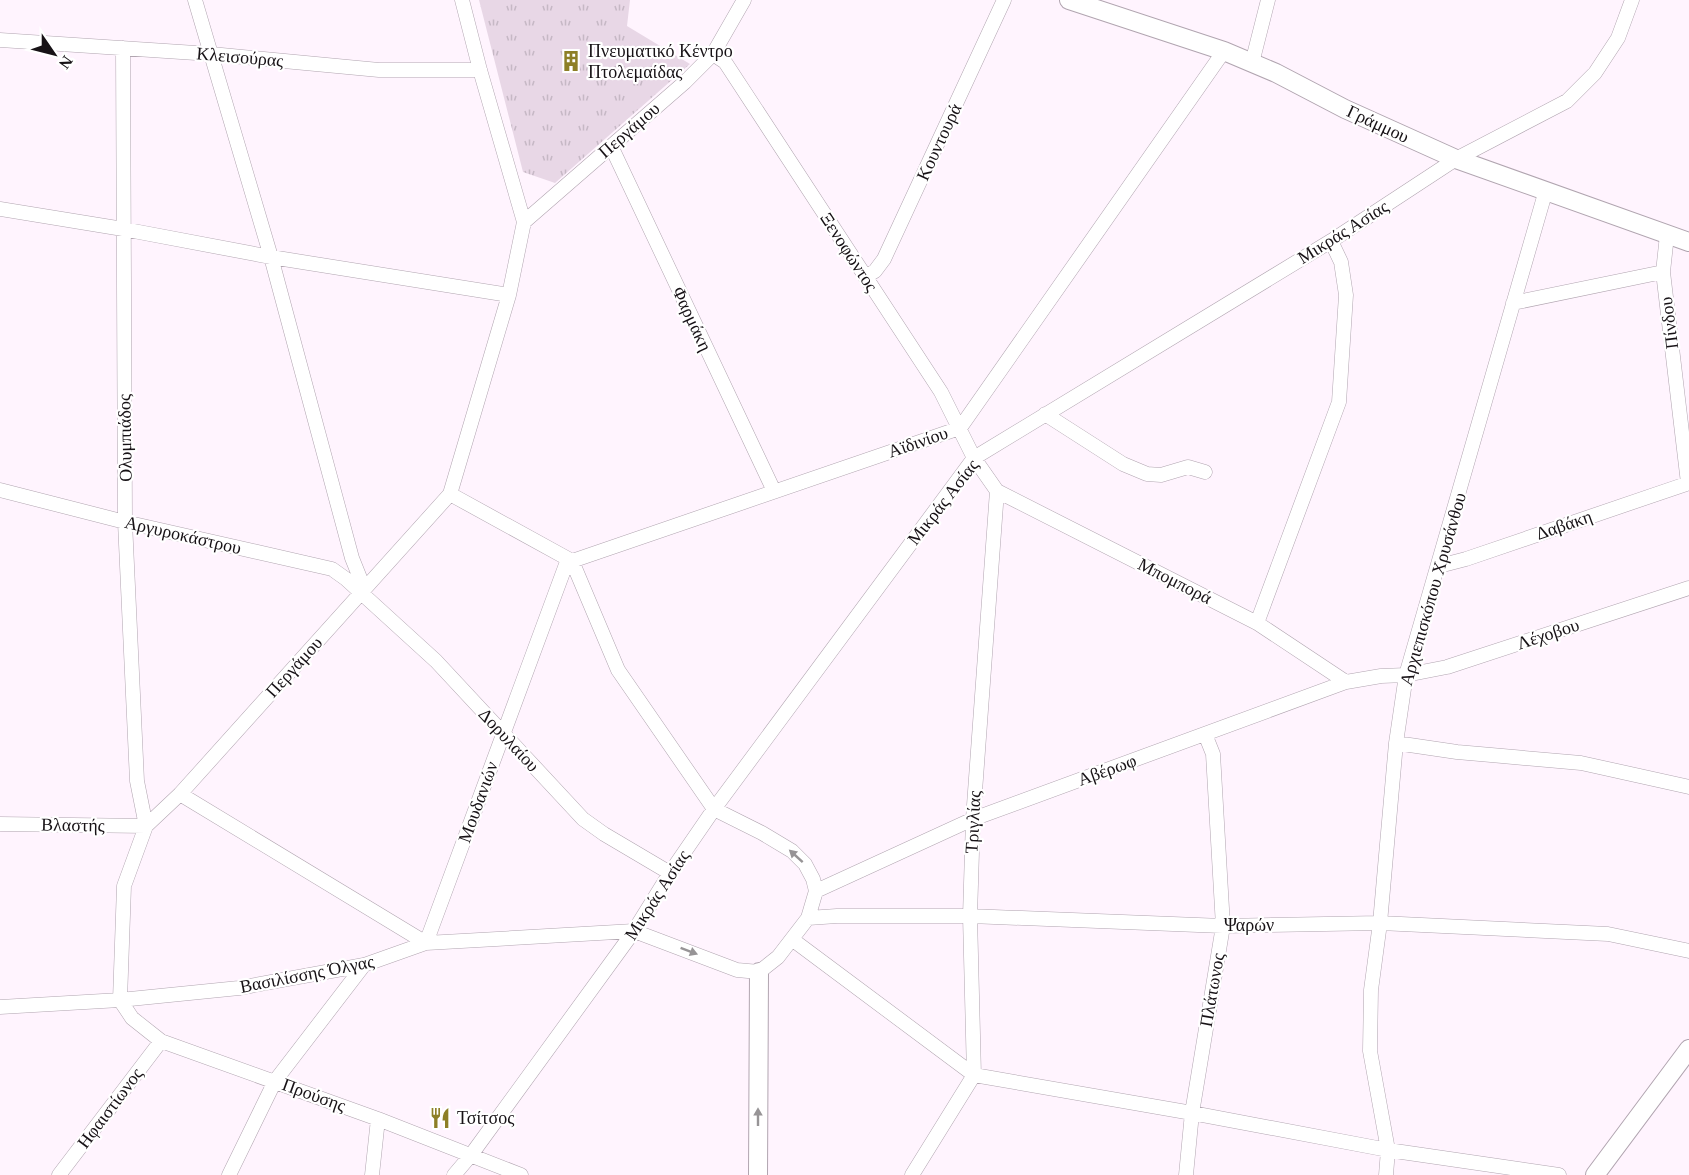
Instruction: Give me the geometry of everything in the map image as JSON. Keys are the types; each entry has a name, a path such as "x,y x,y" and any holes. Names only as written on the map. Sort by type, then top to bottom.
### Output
{"street":[{"path":"195,0 271,257 362,590"},
{"name":"Περγάμου","path":"120,1000 124,886 146,826 180,794 450,494 509,295 524,222 462,0"},
{"name":"Περγάμου","path":"524,222 686,82 713,54 744,0"},
{"name":"Κουντουρά","path":"865,277 875,271 884,260 1004,0"},
{"name":"Γράμμου","path":"1070,0 1096,4 1224,51 1456,159 1689,242"},
{"path":"1252,63 1268,0"},
{"name":"Μικράς Ασίας","path":"454,1175 471,1155 634,931 714,809 974,458 1332,241 1456,159 1567,101 1595,73 1618,38 1632,0"},
{"name":"Κλεισούρας","path":"0,40 211,54 379,70 480,70"},
{"name":"Ολυμπιάδος","path":"123,48 126,522 137,781 146,826"},
{"name":"Αϊδινίου","path":"570,560 960,428 1224,51"},
{"name":"Ξενοφώντος","path":"713,54 725,62 941,392 974,458"},
{"name":"Φαρμάκη","path":"611,146 774,491"},
{"name":"Αρχιεπισκόπου Χρυσάνθου","path":"1386,1175 1388,1150 1370,1052 1371,990 1380,923 1396,743 1406,675 1546,190"},
{"path":"0,209 271,257 509,295"},
{"name":"Πίνδου","path":"1667,235 1663,272 1688,483"},
{"path":"1257,622 1339,402 1346,295 1341,262 1332,241"},
{"path":"1513,303 1663,272"},
{"path":"1045,414 1124,464 1147,474 1161,475 1188,467 1206,472"},
{"path":"974,458 997,491"},
{"name":"Δαβάκη","path":"1439,566 1466,559 1688,483"},
{"name":"Αργυροκάστρου","path":"0,490 126,522 332,569 362,590"},
{"name":"Μπομπορά","path":"997,491 1257,622 1346,682"},
{"name":"Τριγλίας","path":"974,1075 970,916 973,819 997,491"},
{"path":"450,494 570,560 618,670 714,809 792,851 805,864 813,879 816,891 808,918 778,957 759,972 737,969 634,931"},
{"name":"Μουδανιών","path":"426,943 503,733 570,560"},
{"name":"Λέχοβου","path":"1406,675 1447,667 1689,588"},
{"name":"Δορυλαίου","path":"362,590 436,661 583,819 670,873"},
{"name":"Αβέρωφ","path":"816,891 973,819 1346,682 1381,675 1406,675"},
{"name":"Πλάτωνος","path":"1186,1175 1192,1113 1223,926 1213,754 1205,734"},
{"path":"1396,743 1457,752 1581,763 1689,788"},
{"path":"180,794 426,943"},
{"name":"Βλαστής","path":"0,824 146,826"},
{"name":"Ψαρών","path":"808,918 970,916 1223,926 1380,923 1608,934 1689,951"},
{"name":"Βασιλίσσης Όλγας","path":"120,1000 239,988 364,965 426,943 634,931"},
{"path":"793,940 974,1075 1388,1150 1559,1175"},
{"path":"229,1175 275,1081 364,965"},
{"path":"758,1175 759,972"},
{"path":"0,1007 120,1000"},
{"name":"Προύσης","path":"120,1000 132,1018 161,1041 378,1119 521,1175"},
{"name":"Ηφαιστίωνος","path":"59,1175 161,1041"},
{"path":"1595,1175 1689,1049"},
{"path":"912,1175 974,1075"},
{"path":"372,1175 378,1119"}],"green space":[{"path":"479,0 630,0 627,26 690,64 555,183 523,172"}],"place":[{"name":"Πνευματικό Κέντρο Πτολεμαίδας","path":"571,61"},
{"name":"Τσίτσος","path":"440,1118"}]}
